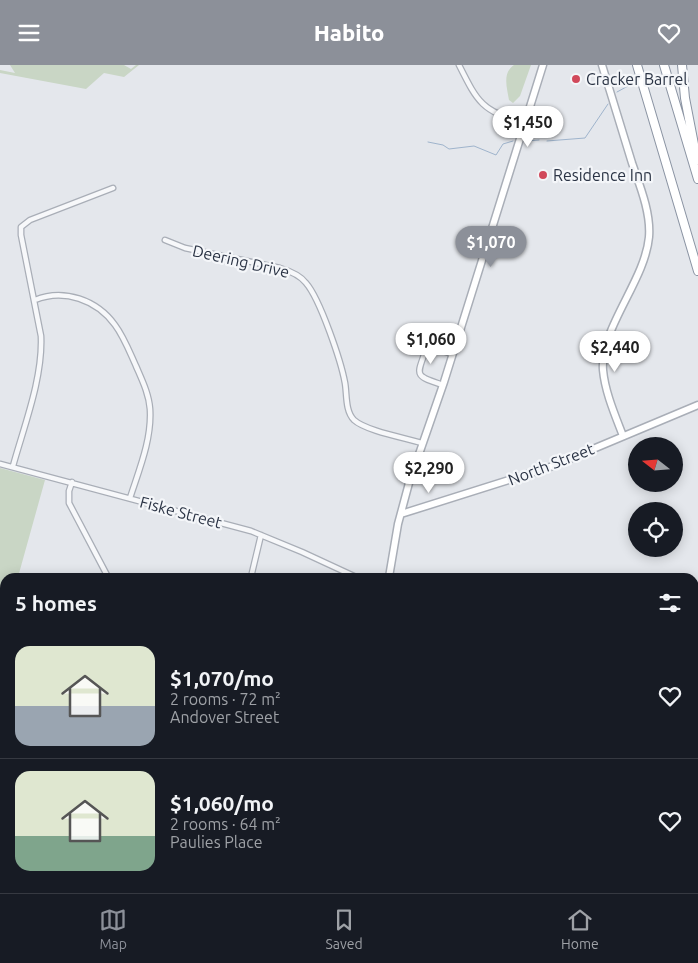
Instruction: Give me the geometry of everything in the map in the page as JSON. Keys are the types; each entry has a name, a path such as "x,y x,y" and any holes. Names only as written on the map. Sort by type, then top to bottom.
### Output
{"highway":[{"path":"637,65 698,271"},
{"path":"664,65 698,179"},
{"path":"682,65 686,103 698,165"}],"main road":[{"path":"390,573 401,513 422,443 443,385 543,65"},
{"path":"602,65 641,190 649,225 644,260 610,335 603,365 607,387 623,436"},
{"path":"606,65 610,89"},
{"name":"North Street","path":"401,513 550,467 698,405"}],"street":[{"path":"459,65 472,92 481,103 497,114 524,123"},
{"path":"13,466 40,369 42,352 35,300 21,235 22,227 30,220 113,188"},
{"name":"Deering Drive","path":"165,240 185,248 291,271 303,279 316,299 330,335 341,367 348,407 354,420 363,426 422,443"},
{"path":"35,300 46,295 58,295 76,298 92,304 115,325 127,347 144,385 150,409 148,435 130,498"},
{"path":"433,328 419,371 423,378 443,385"},
{"path":"427,346 452,354"},
{"name":"Fiske Street","path":"0,463 261,535 347,573"},
{"path":"72,482 69,491 69,503 106,573"},
{"path":"252,573 261,535"}],"green space":[{"path":"10,65 124,65 131,69 139,65 124,77 104,73 86,89 0,73 0,70 15,73"},
{"path":"514,65 531,65 520,96 513,103 509,100 506,81 510,68"},
{"path":"0,468 45,480 19,573 0,573"}],"waterway":[{"path":"617,92 628,86"},
{"path":"547,141 585,138 608,104"},
{"path":"526,141 539,140"},
{"path":"428,142 443,145 449,149 474,146 496,155 503,144 513,141"}],"place":[{"name":"Cracker Barrel","path":"576,79"},
{"name":"Residence Inn","path":"543,175"}]}
